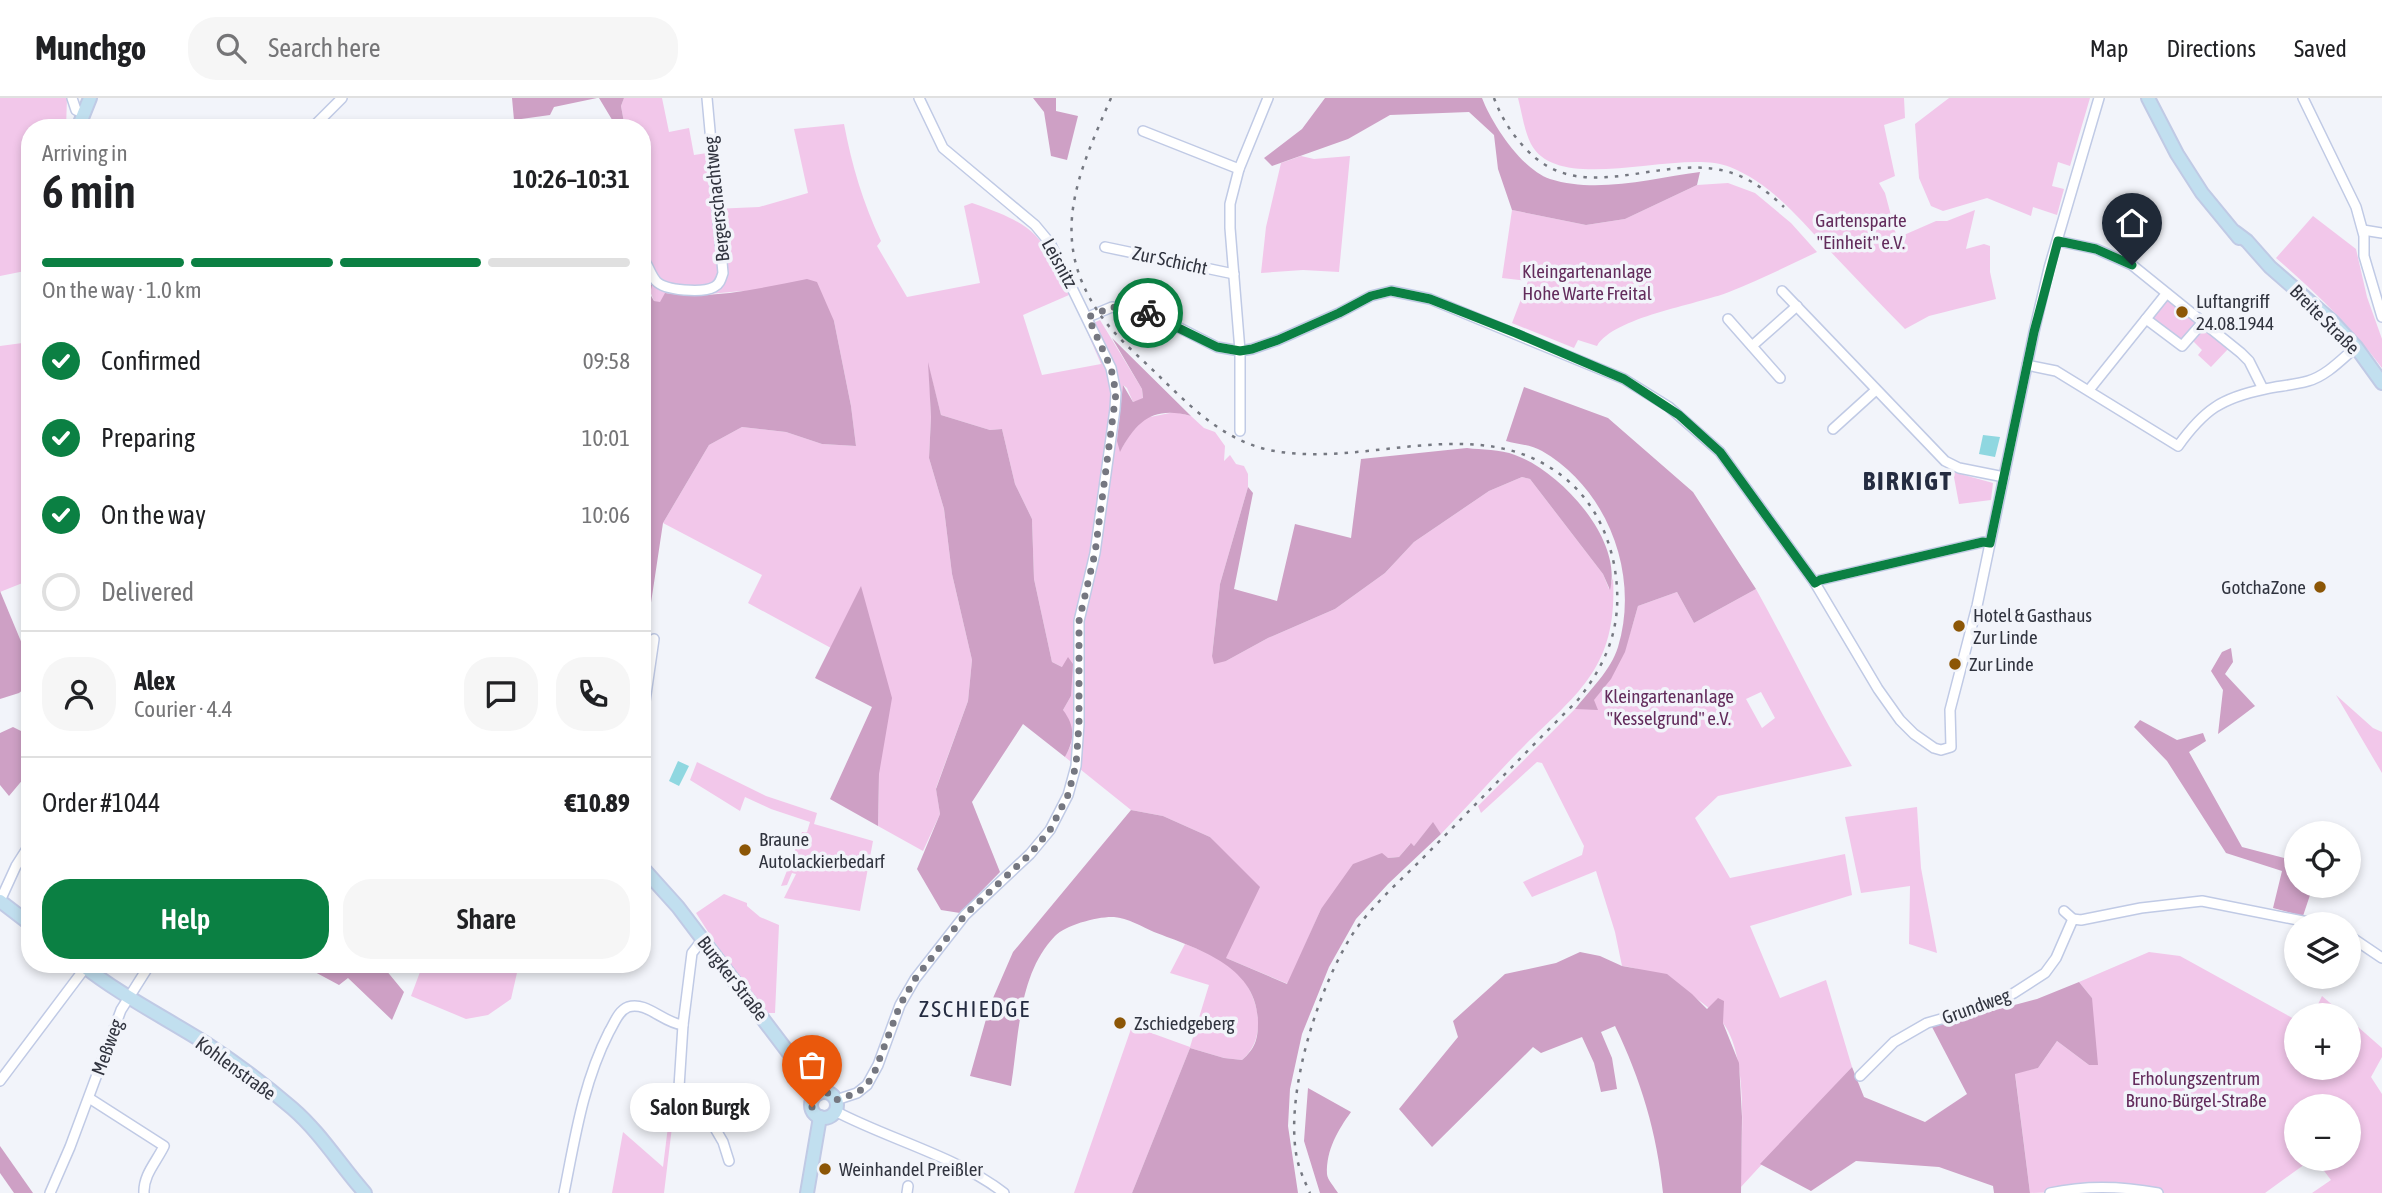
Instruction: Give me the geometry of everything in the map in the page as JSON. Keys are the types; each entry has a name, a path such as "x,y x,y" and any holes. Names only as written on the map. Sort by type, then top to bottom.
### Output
{"street":[{"path":"72,98 76,110 83,113"},
{"path":"81,119 90,98"},
{"path":"321,119 342,98"},
{"name":"Bergerschachtweg","path":"651,271 664,287 688,290 713,288 720,282 723,274 707,98"},
{"name":"Zur Schicht","path":"1240,431 1240,351 1230,204 1239,169 1268,98"},
{"path":"1088,317 1112,307 1133,309 1164,320 1217,347 1240,351 1278,340 1371,296 1391,291 1430,299 1624,379 1679,415 1720,452 1815,583 1878,689 1900,720 1914,734 1941,750 1951,747 1950,710 1990,543 2046,279 2099,98"},
{"name":"Breite Straße","path":"2148,98 2176,154 2202,193 2243,245 2332,321 2356,347 2382,383"},
{"path":"2303,98 2356,207 2363,230 2364,256 2382,317"},
{"name":"Leisnitz","path":"836,1106 867,1085 900,1005 947,934 1026,859 1050,830 1068,795 1076,765 1079,718 1079,621 1095,553 1116,393 1111,368 1046,236 943,148 922,99"},
{"path":"1143,131 1239,169"},
{"path":"2363,230 2382,233"},
{"path":"2058,241 2115,256 2132,265 2249,361 2263,389"},
{"name":"Zur Schicht","path":"1105,247 1234,274"},
{"path":"1782,291 1945,461 1959,468 2004,477"},
{"path":"2089,390 2166,294"},
{"path":"1752,346 1797,306"},
{"path":"1728,319 1780,378"},
{"path":"2146,319 2182,346 2203,322"},
{"path":"2027,365 2056,371 2178,446 2207,411 2228,400 2263,389 2308,381 2322,375 2356,347"},
{"path":"1833,429 1876,390"},
{"path":"1815,583 1983,542 1990,543"},
{"path":"651,660 654,639"},
{"path":"21,858 0,901 21,917"},
{"name":"Burgker Straße","path":"651,877 703,939 819,1093"},
{"path":"2064,911 2073,919 2081,920 2202,901 2284,917"},
{"name":"Grundweg","path":"1860,1076 1894,1042 1927,1023 1987,1006 2045,973 2056,958 2073,919"},
{"path":"703,939 692,953 683,1025 680,1094 697,1104 709,1117 723,1142 729,1161"},
{"path":"2361,944 2382,958"},
{"name":"Kohlenstraße","path":"0,1081 78,973"},
{"name":"Kohlenstraße","path":"93,973 128,998 207,1044 295,1111 331,1149 360,1192"},
{"name":"Meßweg","path":"50,1193 121,1010 144,973"},
{"path":"564,1193 586,1088 618,1016 626,1007 636,1006 647,1008 668,1022 683,1025"},
{"path":"807,1193 820,1117 812,1107 813,1099 819,1093 829,1093 836,1106 864,1126 964,1169 1004,1193"},
{"name":"Meßweg","path":"89,1098 164,1146 150,1168 144,1193"},
{"path":"820,1117 828,1117 836,1106"},
{"path":"2050,1193 2102,1187 2158,1193"}],"green space":[{"path":"0,98 67,98 66,119 21,119 21,272 0,276"},
{"path":"624,98 662,98 669,132 689,128 694,155 707,153 713,209 759,207 808,193 794,129 844,124 859,184 881,241 877,246 907,297 980,283 964,206 972,203 993,211 1010,218 1034,234 1051,258 1069,295 1023,315 1042,375 1101,364 1085,327 1100,320 1142,389 1143,399 1133,402 1123,385 1120,451 1130,434 1145,418 1175,412 1191,416 1204,428 1215,432 1225,446 1224,461 1230,455 1236,464 1244,466 1248,474 1248,487 1220,584 1212,656 1226,661 1268,638 1335,609 1385,573 1414,542 1489,491 1522,477 1530,479 1603,574 1609,589 1613,578 1613,610 1608,636 1589,678 1575,696 1441,834 1433,823 1414,846 1410,844 1399,857 1388,858 1321,909 1288,984 1226,958 1231,860 1210,837 1163,816 1131,810 1065,757 1071,745 1063,710 1071,696 1062,667 1052,662 1034,579 1032,519 1015,484 1002,429 990,430 941,415 929,368 929,458 944,509 952,574 972,660 968,701 936,788 940,814 923,851 878,826 879,774 861,588 831,648 748,603 762,575 663,523 709,445 742,427 786,432 822,444 856,446 834,321 742,291 687,296 666,293 660,303 654,301 651,294 651,119 623,119 621,106"},
{"name":"Gartensparte \"Einheit\" e.V.","path":"1518,98 1904,98 1905,118 1884,125 1895,176 1879,183 1885,193 1897,238 1936,221 1947,221 1975,210 1966,249 1984,244 1990,246 1990,272 1996,299 1929,316 1905,329 1794,213 1758,182 1730,167 1709,162 1623,168 1567,167 1546,159 1531,144"},
{"path":"1949,98 2090,98 2070,166 2058,162 2052,186 2064,189 2057,215 2033,207 2031,216 1987,198 1943,211 1931,206 1919,178 1915,124"},
{"path":"1301,156 1314,159 1350,156 1339,272 1303,270 1261,273 1266,227 1281,163"},
{"name":"Kleingartenanlage Hohe Warte Freital","path":"1728,183 1755,193 1791,223 1817,252 1729,292 1620,327 1597,346 1578,340 1574,348 1512,323 1528,281 1502,278 1512,210 1586,225 1625,219 1697,185"},
{"path":"2313,216 2356,249 2367,297 2382,339 2382,368 2332,310 2276,258"},
{"path":"2165,301 2170,301 2194,320 2195,325 2184,340 2179,340 2154,321 2154,316"},
{"path":"2205,328 2228,349 2211,367 2198,355 2202,350 2193,341"},
{"path":"21,343 21,584 0,592 0,346"},
{"path":"1953,472 1993,483 1991,500 1959,504"},
{"name":"Kleingartenanlage \"Kesselgrund\" e.V.","path":"1756,589 1852,766 1718,796 1695,818 1730,878 1845,854 1852,895 1750,926 1780,998 1826,980 1852,1067 1740,1188 1741,1079 1732,1039 1723,1023 1707,1006 1679,987 1648,973 1622,966 1615,932 1596,871 1532,897 1523,882 1582,855 1584,846 1542,763 1537,762 1481,813 1478,806 1575,709 1586,708 1597,696 1620,661 1638,606 1677,592 1694,623","holes":["1761,692 1775,718 1762,728 1746,699"]},
{"path":"2336,695 2373,728 2382,732 2382,773"},
{"path":"697,762 766,796 817,813 814,824 873,841 860,911 784,898 796,874 792,873 787,885 781,886 802,832 807,832 810,822 745,797 740,811 690,780"},
{"path":"1917,807 1921,868 1937,953 1909,944 1910,886 1861,893 1845,817"},
{"path":"724,894 747,903 760,917 779,925 775,1013 768,1013 723,955 696,913"},
{"path":"1185,944 1222,961 1236,971 1248,986 1258,1019 1255,1041 1242,1060 1190,1048 1132,1193 1074,1193 1132,1026 1190,1047 1209,985 1170,973"},
{"name":"Erholungszentrum Bruno-Bürgel-Straße","path":"2149,952 2180,956 2284,1013 2284,1080 2361,1080 2361,1030 2382,1048 2382,1057 2371,1077 2382,1094 2382,1193 2312,1193 2331,1180 2324,1171 2361,1171 2361,1094 2284,1094 2284,1171 2295,1171 2265,1193 2158,1193 2135,1189 2030,1193 2015,1073 2038,1068 2057,1041 2089,1065 2092,998 2079,982"},
{"path":"420,973 517,973 511,999 488,1015 466,1019 411,996"},
{"path":"2322,996 2330,1003 2319,1003"},
{"path":"672,1094 676,1094 664,1193 612,1193 623,1132 663,1167"}],"shaded area":[{"path":"512,98 597,98 554,107 550,115 514,119"},
{"path":"599,98 624,98 621,106 623,119 612,119"},
{"path":"1033,98 1056,98 1056,111 1078,116 1067,160 1051,156 1044,112"},
{"path":"1325,98 1482,98 1509,145 1529,166 1550,179 1568,183 1606,185 1700,172 1697,185 1625,219 1586,225 1512,210 1498,169 1494,135 1469,112 1390,115 1348,139 1272,166 1264,158 1302,129"},
{"path":"807,279 817,282 834,321 856,446 822,444 786,432 742,427 709,445 663,523 651,603 651,296 654,301 660,302 665,293 701,295"},
{"path":"1112,338 1191,416 1167,413 1148,418 1133,431 1120,452 1117,441 1123,385 1133,402 1143,398 1142,389"},
{"path":"928,362 941,415 990,430 1002,429 1015,484 1032,519 1034,579 1052,662 1062,667 1068,657 1073,664 1071,696 1063,710 1070,722 1072,733 1071,744 1065,757 1023,724 972,802 1000,872 960,913 941,910 917,869 940,814 936,789 968,701 972,660 952,574 944,509 929,458 931,417"},
{"path":"1524,387 1608,418 1693,492 1756,589 1694,623 1677,592 1638,606 1625,652 1611,679 1594,700 1598,710 1575,709 1605,672 1618,647 1624,619 1625,591 1621,563 1613,536 1601,511 1585,488 1565,467 1542,451 1506,441"},
{"path":"1467,448 1515,455 1533,463 1568,491 1598,529 1607,550 1611,570 1610,590 1603,574 1530,479 1522,477 1489,491 1414,542 1385,573 1335,609 1268,638 1226,661 1214,664 1212,656 1220,584 1248,487 1253,493 1234,589 1277,601 1295,524 1351,538 1361,459"},
{"path":"861,586 892,698 879,774 878,826 830,799 872,707 815,678"},
{"path":"0,591 21,641 21,691 0,699"},
{"path":"2231,648 2233,662 2225,674 2255,706 2218,734 2223,690 2211,671 2222,652"},
{"path":"2140,720 2177,740 2203,733 2206,741 2189,752 2242,847 2284,858 2284,898 2309,898 2304,912 2273,908 2282,871 2226,853 2167,761 2134,727"},
{"path":"13,727 21,731 21,782 9,796 0,785 0,733"},
{"path":"1131,810 1163,816 1210,837 1260,887 1226,958 1287,984 1321,909 1353,864 1382,853 1388,858 1399,857 1411,843 1414,846 1433,822 1441,834 1388,884 1356,919 1329,967 1302,1034 1290,1089 1288,1126 1298,1193 1132,1193 1190,1048 1242,1060 1255,1043 1258,1023 1255,1003 1248,987 1222,962 1189,945 1129,921 1114,917 1091,920 1066,928 1055,936 1043,951 1027,987 1011,1086 970,1076 990,1005 1013,952"},
{"path":"1580,952 1600,956 1622,966 1667,974 1707,1009 1718,998 1724,1001 1723,1023 1739,1063 1742,1117 1741,1193 1663,1193 1657,1149 1646,1107 1633,1066 1615,1026 1601,1032 1612,1058 1617,1089 1601,1092 1594,1063 1582,1037 1541,1053 1533,1047 1432,1147 1399,1109 1458,1037 1453,1021 1505,974 1556,963"},
{"path":"317,973 388,973 404,992 392,1020 348,978 339,985"},
{"path":"2079,982 2092,998 2098,1065 2089,1065 2057,1041 2038,1068 2015,1074 2030,1193 1994,1193 1993,1186 1939,1167 1856,1161 1811,1191 1760,1164 1852,1067 1864,1097 1925,1122 1967,1094 1932,1027 2037,999"},
{"path":"1308,1088 1351,1112 1337,1133 1328,1157 1327,1176 1338,1193 1320,1193 1304,1141"},
{"path":"0,1146 33,1193 14,1193 0,1173"}],"water":[{"path":"1983,435 2000,437 1995,457 1979,454"},
{"path":"678,761 689,766 679,786 669,781"}],"railway":[{"path":"1111,98 1079,179 1072,231 1074,258 1083,285 1105,322 1185,400 1223,431 1269,450 1306,454 1345,453 1460,444 1497,447 1533,458 1566,479 1591,507 1603,528 1614,564 1617,584 1616,620 1606,653 1589,685 1577,701 1377,904 1352,935 1339,957 1317,1011 1300,1071 1296,1100 1296,1153 1310,1193"},
{"path":"1494,98 1515,137 1525,148 1546,165 1568,174 1591,177 1690,168 1715,169 1752,182 1784,207"}],"way so far":[{"path":"812,1107 813,1099 819,1093 829,1093 836,1100 863,1090 874,1075 900,1005 915,979 947,934 1006,879 1050,830 1068,795 1076,765 1079,724 1079,621 1095,553 1116,393 1111,368 1088,317 1112,307 1148,313"}],"place":[{"name":"Luftangriff 24.08.1944","path":"2182,312"},
{"name":"GotchaZone","path":"2320,587"},
{"name":"Hotel & Gasthaus Zur Linde","path":"1959,626"},
{"name":"Zur Linde","path":"1955,664"},
{"name":"Braune Autolackierbedarf","path":"745,850"},
{"name":"Zschiedgeberg","path":"1120,1023"},
{"name":"Salon Burgk","path":"812,1107"},
{"name":"Weinhandel Preißler","path":"825,1169"}],"district":[{"name":"BIRKIGT","path":"1908,481"},
{"name":"ZSCHIEDGE","path":"975,1009"}],"route":[{"path":"1148,313 1217,347 1240,351 1278,340 1371,296 1391,291 1430,299 1516,333 1624,379 1679,415 1720,452 1815,583 1983,542 1990,543 2034,332 2058,241 2096,249 2132,265"}]}
